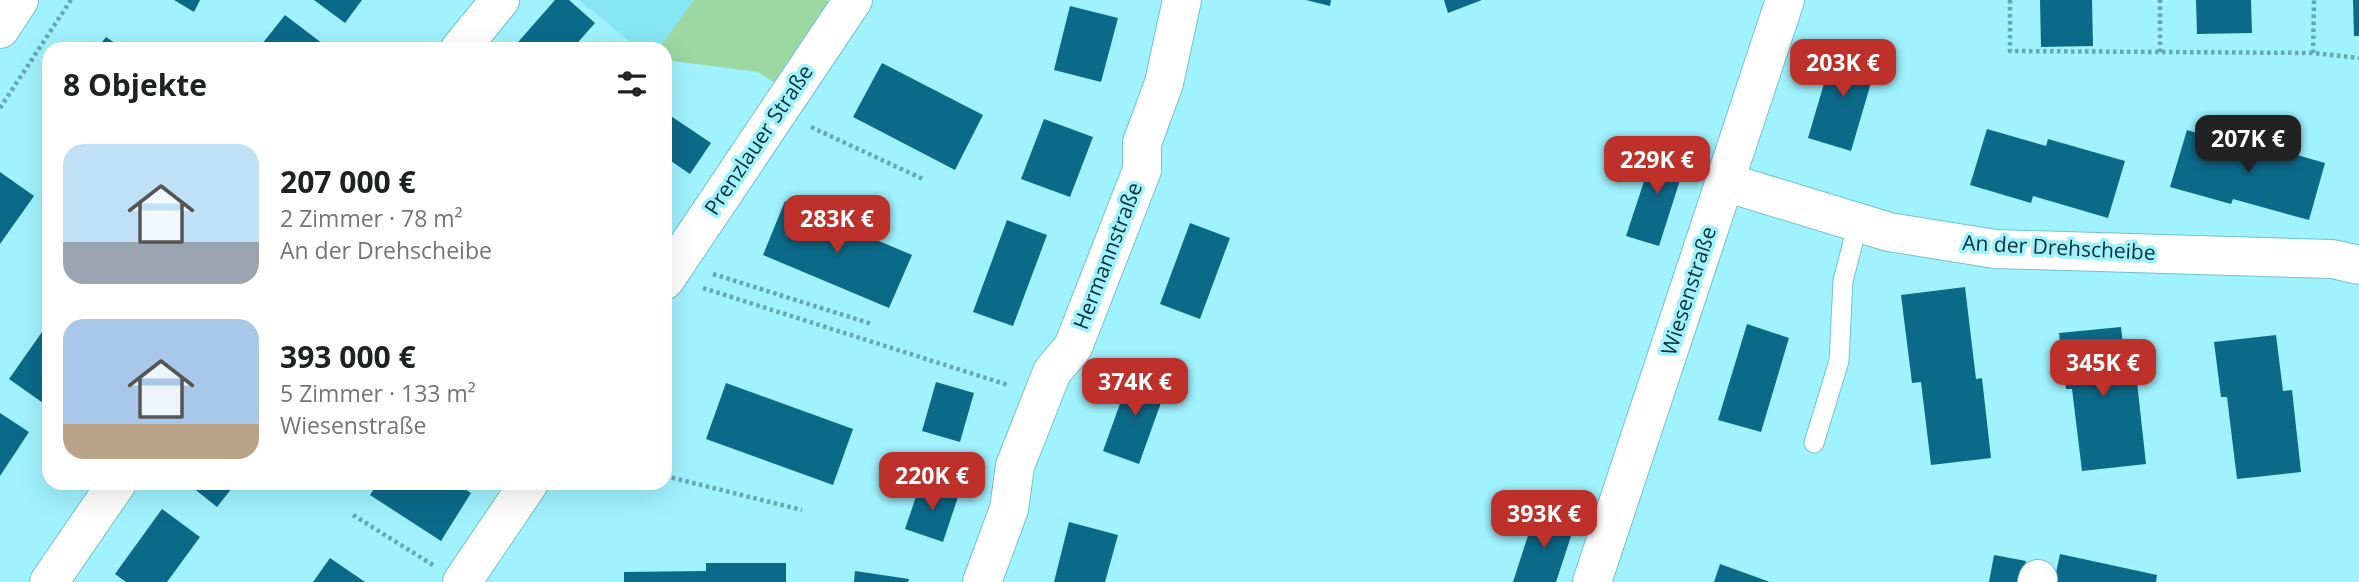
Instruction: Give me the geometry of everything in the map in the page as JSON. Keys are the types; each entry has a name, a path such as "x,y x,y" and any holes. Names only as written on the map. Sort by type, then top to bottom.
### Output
{"street":[{"path":"0,29 19,0"},
{"path":"466,42 500,0"},
{"name":"Prenzlauer Straße","path":"672,270 853,0"},
{"name":"Hermannstraße","path":"982,582 1009,509 1015,466 1042,396 1052,372 1073,347 1142,170 1142,143 1164,83 1182,0"},
{"name":"Wiesenstraße","path":"1592,582 1785,0"},
{"name":"An der Drehscheibe","path":"1725,182 1889,232 1995,249 2332,259 2359,265"},
{"path":"49,582 112,490"},
{"path":"450,575 523,490"}],"lane":[{"path":"1814,443 1839,361 1843,281 1858,223"}],"path":[{"path":"43,42 71,0"},
{"path":"2010,0 2010,51 2313,53 2359,58"},
{"path":"2160,0 2160,52"},
{"path":"2313,53 2314,0"},
{"path":"0,108 42,44"},
{"path":"779,111 925,180"},
{"path":"672,274 1042,396"},
{"path":"672,274 872,324"},
{"path":"672,478 802,510"},
{"path":"353,515 450,575"}],"shaded area":[{"path":"579,0 694,0 663,42 630,42"}],"green space":[{"path":"694,0 826,0 846,11 791,93 758,72 672,61 672,42 663,42"}],"building":[{"path":"174,0 200,0 194,12"},
{"path":"314,0 362,0 345,23"},
{"path":"555,0 569,0 595,23 578,42 518,42"},
{"path":"1306,0 1331,0 1330,6"},
{"path":"1444,0 1482,0 1448,13"},
{"path":"2040,0 2092,0 2093,46 2041,47"},
{"path":"2196,0 2251,0 2252,33 2197,34"},
{"path":"2353,0 2359,0 2359,36 2354,36"},
{"path":"1070,6 1118,18 1101,82 1054,70"},
{"path":"285,15 320,42 264,42"},
{"path":"1835,46 1878,59 1851,151 1808,138"},
{"path":"882,63 983,115 955,170 853,117"},
{"path":"672,117 711,143 690,174 672,162"},
{"path":"1044,119 1093,137 1070,197 1021,179"},
{"path":"1987,129 2046,146 2048,139 2125,161 2108,218 2033,196 2031,203 1970,185"},
{"path":"2187,130 2246,148 2248,141 2325,163 2309,220 2233,199 2231,204 2170,187"},
{"path":"1656,145 1688,155 1659,246 1626,236"},
{"path":"0,172 34,196 0,244"},
{"path":"785,201 912,255 889,308 763,255"},
{"path":"1007,220 1047,235 1013,326 973,312"},
{"path":"1190,223 1230,238 1200,319 1160,304"},
{"path":"1965,287 1976,379 1982,378 1991,458 1931,465 1921,382 1912,383 1901,295"},
{"path":"1747,324 1789,338 1761,432 1718,420"},
{"path":"2121,327 2127,383 2137,382 2146,464 2082,471 2072,389 2066,389 2059,333"},
{"path":"42,332 42,402 9,379"},
{"path":"2276,335 2283,391 2292,390 2301,472 2237,479 2227,397 2221,397 2214,342"},
{"path":"1131,373 1167,386 1139,464 1103,451"},
{"path":"936,382 974,393 960,442 922,431"},
{"path":"726,383 853,429 833,485 706,439"},
{"path":"0,413 29,432 0,476"},
{"path":"921,482 959,494 943,542 905,529"},
{"path":"196,490 230,490 217,507"},
{"path":"373,490 466,490 471,493 441,541 370,495"},
{"path":"162,509 200,537 167,582 126,582 115,574"},
{"path":"1536,511 1575,524 1556,582 1513,582"},
{"path":"1069,522 1118,535 1105,582 1054,582"},
{"path":"2060,554 2157,575 2156,582 2054,582"},
{"path":"1994,555 2026,561 2022,582 1989,582"},
{"path":"330,558 365,582 313,582"},
{"path":"706,563 786,563 786,582 624,582 624,572 706,571"},
{"path":"1720,564 1770,582 1714,582"},
{"path":"855,571 909,579 908,582 854,582"}]}
